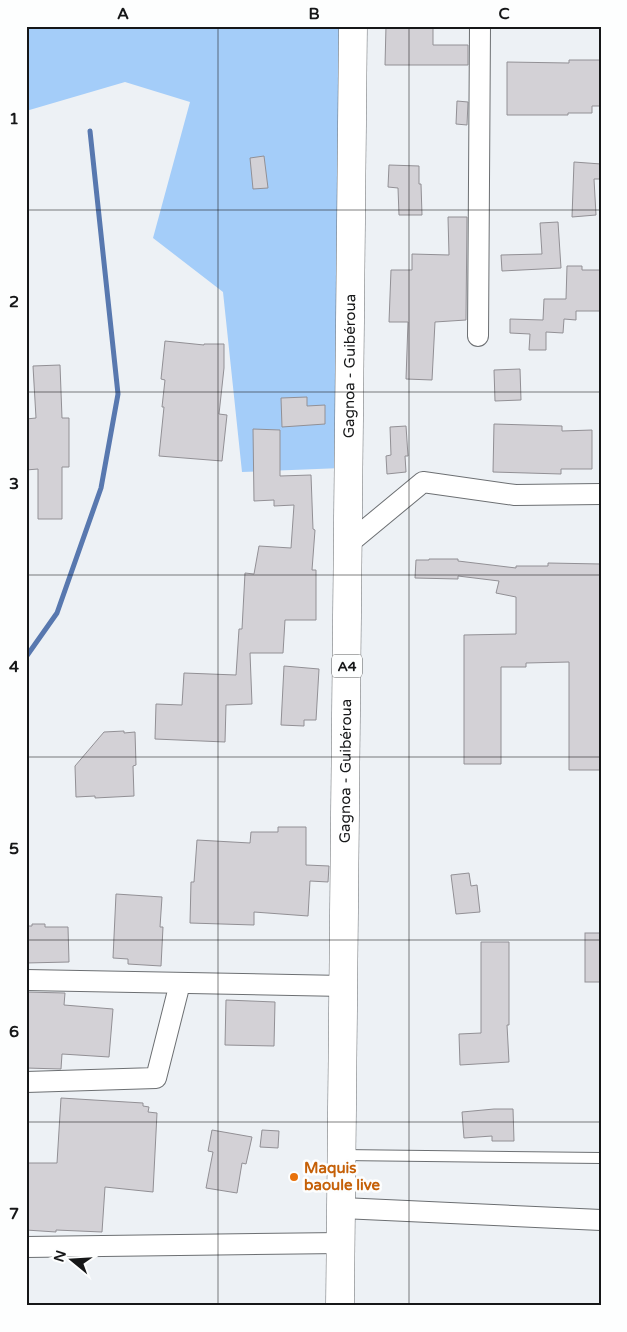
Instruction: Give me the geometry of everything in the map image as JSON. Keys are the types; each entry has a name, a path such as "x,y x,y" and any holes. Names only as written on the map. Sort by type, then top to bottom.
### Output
{"main road":[{"name":"Gagnoa - Guibéroua","path":"340,1306 353,26"}],"street":[{"path":"478,336 480,26"},
{"path":"348,544 423,482 516,495 601,494"},
{"path":"26,980 344,986"},
{"path":"26,1082 156,1078 180,983"},
{"path":"342,1208 601,1220"},
{"path":"26,1247 341,1243"}],"lane":[{"path":"342,1155 601,1158"}],"shaded area":[{"path":"26,26 350,26 342,468 242,472 223,292 153,238 190,102 125,82 26,111"}],"building":[{"path":"386,26 433,26 433,45 468,45 468,65 385,65"},
{"path":"569,60 601,60 601,106 592,106 592,113 507,115 507,62 569,63"},
{"path":"457,101 468,102 467,125 456,124"},
{"path":"264,156 268,188 253,189 250,158"},
{"path":"574,162 601,164 601,179 594,179 596,215 572,217"},
{"path":"389,165 419,166 422,215 399,215 398,188 388,187"},
{"path":"448,217 467,217 466,320 435,322 432,380 406,379 408,322 389,322 391,270 412,270 412,254 449,255"},
{"path":"558,222 561,268 502,271 501,255 542,254 540,223"},
{"path":"567,266 582,266 582,270 601,270 601,311 576,311 576,320 564,319 563,333 546,332 546,350 529,350 530,334 510,333 510,319 543,320 544,299 566,299"},
{"path":"165,341 204,345 224,344 224,368 219,414 227,415 222,461 159,456 164,407 162,407 165,380 161,379"},
{"path":"60,365 62,418 69,418 69,467 62,467 62,519 38,519 38,469 26,470 26,419 36,418 33,366"},
{"path":"520,369 521,400 495,401 494,370"},
{"path":"307,397 307,406 325,405 325,424 282,427 281,398"},
{"path":"494,424 562,426 562,431 592,430 592,469 561,469 561,474 493,472"},
{"path":"406,426 408,456 405,456 406,472 387,474 386,456 391,455 390,427"},
{"path":"253,429 280,430 280,476 311,475 313,529 315,530 312,570 316,570 316,620 285,620 283,653 250,653 252,704 226,705 225,742 155,739 156,704 182,705 184,673 236,675 239,629 242,629 245,573 254,574 259,546 291,548 294,505 274,506 274,500 254,501"},
{"path":"458,559 458,561 516,568 516,566 548,566 548,563 601,564 601,770 569,770 569,662 526,663 526,667 501,667 501,764 464,764 464,635 516,634 516,597 496,593 499,581 458,576 458,579 415,578 416,560"},
{"path":"284,666 319,669 316,720 304,720 304,726 281,725"},
{"path":"124,731 124,733 135,732 136,765 133,766 134,796 76,797 75,766 104,732"},
{"path":"278,827 306,827 306,865 329,866 328,882 310,881 308,916 254,912 254,925 190,923 191,882 194,882 197,840 250,843 251,832 278,832"},
{"path":"469,873 471,886 477,885 480,912 456,914 451,875"},
{"path":"116,894 162,897 160,927 163,927 161,966 128,964 128,959 113,958"},
{"path":"32,924 45,924 45,927 68,927 69,962 26,963 26,926 32,926"},
{"path":"585,933 601,933 601,982 585,982"},
{"path":"481,942 509,942 509,1025 507,1025 509,1062 460,1065 459,1034 481,1033"},
{"path":"26,992 65,993 64,1005 113,1009 109,1057 62,1054 61,1069 26,1068"},
{"path":"226,1000 275,1002 274,1046 225,1045"},
{"path":"61,1098 143,1103 143,1106 149,1107 148,1112 157,1113 153,1192 105,1187 102,1232 26,1230 26,1163 57,1163"},
{"path":"513,1109 514,1141 492,1141 492,1136 464,1138 462,1112"},
{"path":"212,1130 252,1137 246,1164 242,1163 237,1193 206,1188 213,1152 208,1151"},
{"path":"262,1130 279,1131 278,1148 260,1147"}],"waterway":[{"path":"26,657 57,613 101,488 118,394 90,131"}],"place":[{"name":"Maquis baoule live","path":"294,1177"}]}
